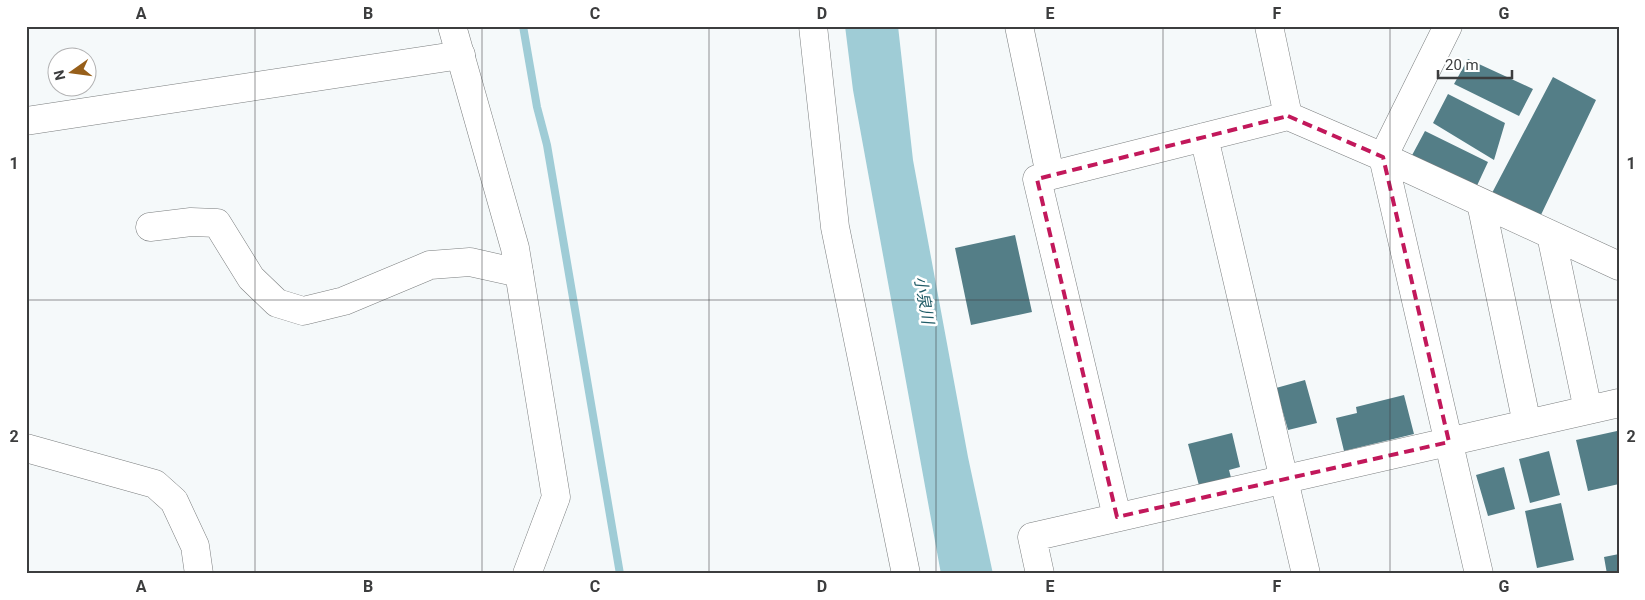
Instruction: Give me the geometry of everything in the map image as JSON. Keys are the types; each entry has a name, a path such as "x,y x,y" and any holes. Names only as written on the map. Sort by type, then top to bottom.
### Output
{"street":[{"path":"452,26 515,248 556,497 527,574"},
{"path":"813,26 835,228 906,574"},
{"path":"1019,26 1050,175"},
{"path":"1269,26 1288,116"},
{"path":"1448,26 1383,157 1479,574"},
{"path":"26,121 460,55"},
{"path":"1117,517 1037,179 1288,116 1383,157 1619,267"},
{"path":"1204,137 1286,479 1306,574"},
{"path":"1482,203 1526,424"},
{"path":"150,227 190,222 217,223 251,278 277,303 303,311 344,301 430,265 470,262 519,273"},
{"path":"1551,235 1588,410"},
{"path":"1040,574 1032,537 1619,403"},
{"path":"26,448 154,484 174,501 195,546 200,574"}],"highlighted area":[{"path":"1288,116 1383,157 1449,442 1117,517 1037,179"}],"water":[{"name":"小泉川","path":"845,26 898,26 913,160 968,457 993,574 941,574 853,90"}],"building":[{"path":"1468,59 1533,89 1519,116 1454,84"},
{"path":"1553,77 1596,100 1539,219 1492,193"},
{"path":"1448,94 1505,123 1494,160 1433,123"},
{"path":"1425,131 1488,162 1474,192 1410,159"},
{"path":"1015,235 1032,312 971,325 955,248"},
{"path":"1305,380 1317,423 1288,430 1276,388"},
{"path":"1404,395 1414,434 1344,451 1336,418 1357,413 1356,407"},
{"path":"1617,431 1619,484 1588,491 1576,440"},
{"path":"1232,433 1240,467 1229,470 1234,489 1202,497 1188,444"},
{"path":"1549,451 1560,495 1530,503 1519,459"},
{"path":"1504,467 1515,509 1488,516 1476,475"},
{"path":"1561,503 1574,560 1537,568 1525,511"},
{"path":"1619,554 1619,574 1607,574 1604,557"}],"waterway":[{"path":"523,26 537,107 547,145 620,574"}]}
